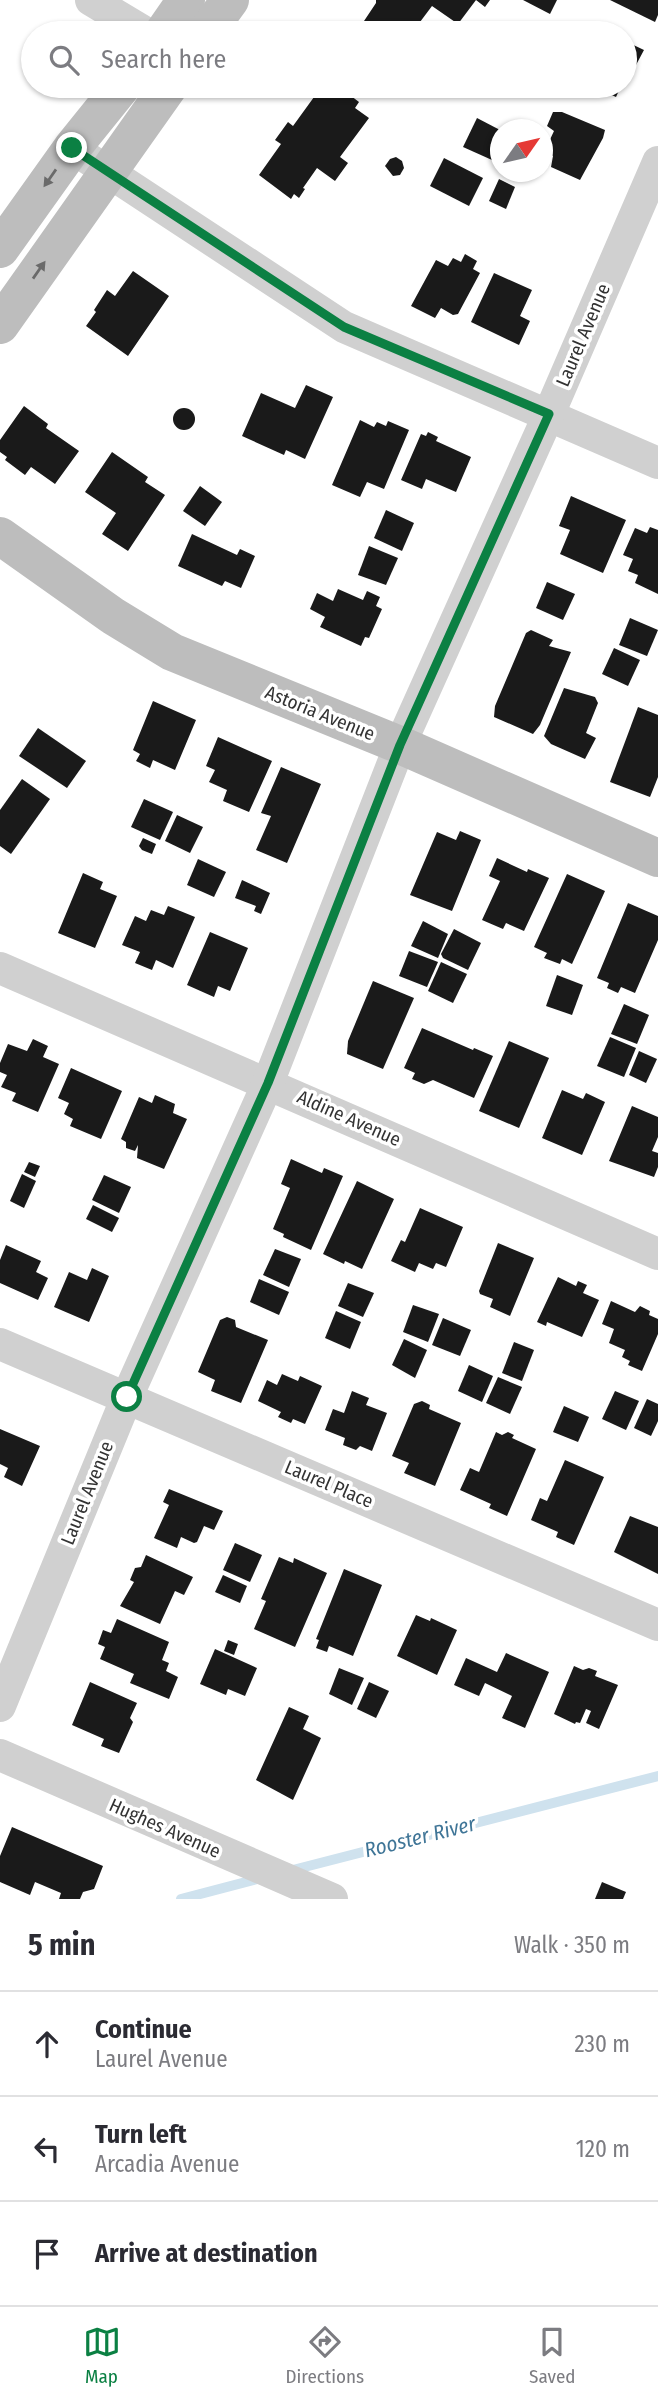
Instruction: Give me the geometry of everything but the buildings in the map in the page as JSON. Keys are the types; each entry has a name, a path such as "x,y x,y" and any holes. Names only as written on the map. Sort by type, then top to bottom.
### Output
{"street":[{"path":"91,0 126,21"},
{"path":"171,21 186,0"},
{"path":"215,21 230,0"},
{"path":"0,249 72,148 112,98"},
{"path":"0,325 160,98"},
{"path":"72,148 344,327 658,463"},
{"name":"Laurel Avenue","path":"0,1706 127,1397 268,1083 400,745 549,414 658,162"},
{"name":"Astoria Avenue","path":"0,536 113,616 172,652 400,745 658,858"},
{"name":"Aldine Avenue","path":"0,968 658,1254"},
{"name":"Laurel Place","path":"0,1344 658,1625"},
{"name":"Hughes Avenue","path":"0,1755 332,1899"}],"waterway":[{"name":"Rooster River","path":"289,1871 658,1776"},
{"name":"Rooster River","path":"181,1899 261,1878"}],"route":[{"path":"72,148 344,327 549,414 400,745 268,1083 127,1397"}]}
